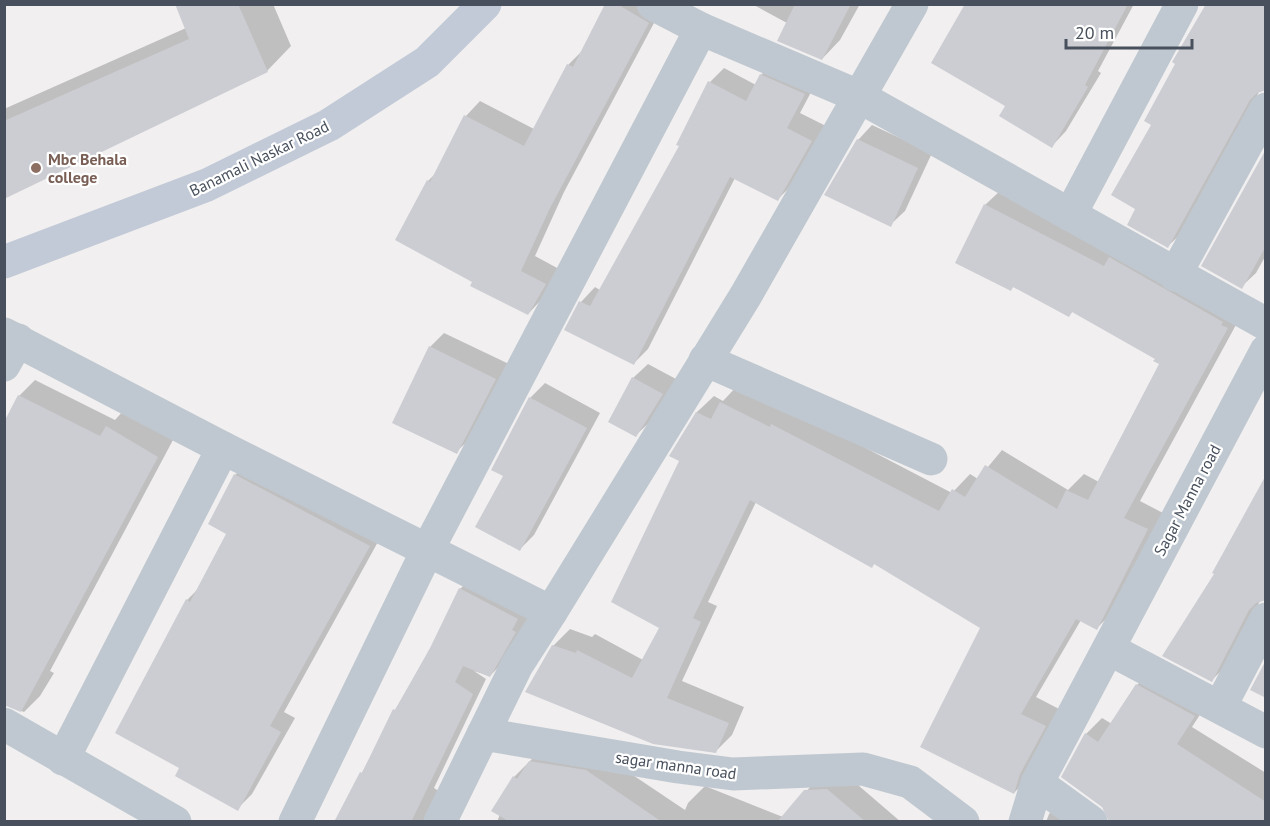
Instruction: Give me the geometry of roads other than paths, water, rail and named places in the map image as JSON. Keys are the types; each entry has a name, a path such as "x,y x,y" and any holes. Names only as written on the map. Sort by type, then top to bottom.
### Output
{"street":[{"name":"Banamali Naskar Road","path":"4,262 207,185 329,125 427,62 485,4"},
{"path":"653,4 701,29 858,96 1266,324"},
{"path":"440,822 517,665 746,295 912,4"},
{"path":"1070,214 1182,4"},
{"path":"295,822 429,549 701,29"},
{"path":"1175,275 1266,109"},
{"path":"9,347 429,549 551,612"},
{"name":"Sagar Manna road","path":"1025,822 1038,783 1266,351"},
{"path":"705,360 932,459"},
{"path":"63,759 222,448"},
{"path":"1220,707 1266,619"},
{"path":"1109,649 1266,732"},
{"path":"4,724 175,822"},
{"name":"sagar manna road","path":"483,734 733,774 863,769 910,782 963,822"},
{"path":"1038,783 1090,822"}],"place":[{"name":"Mbc Behala college","path":"36,168"}]}
